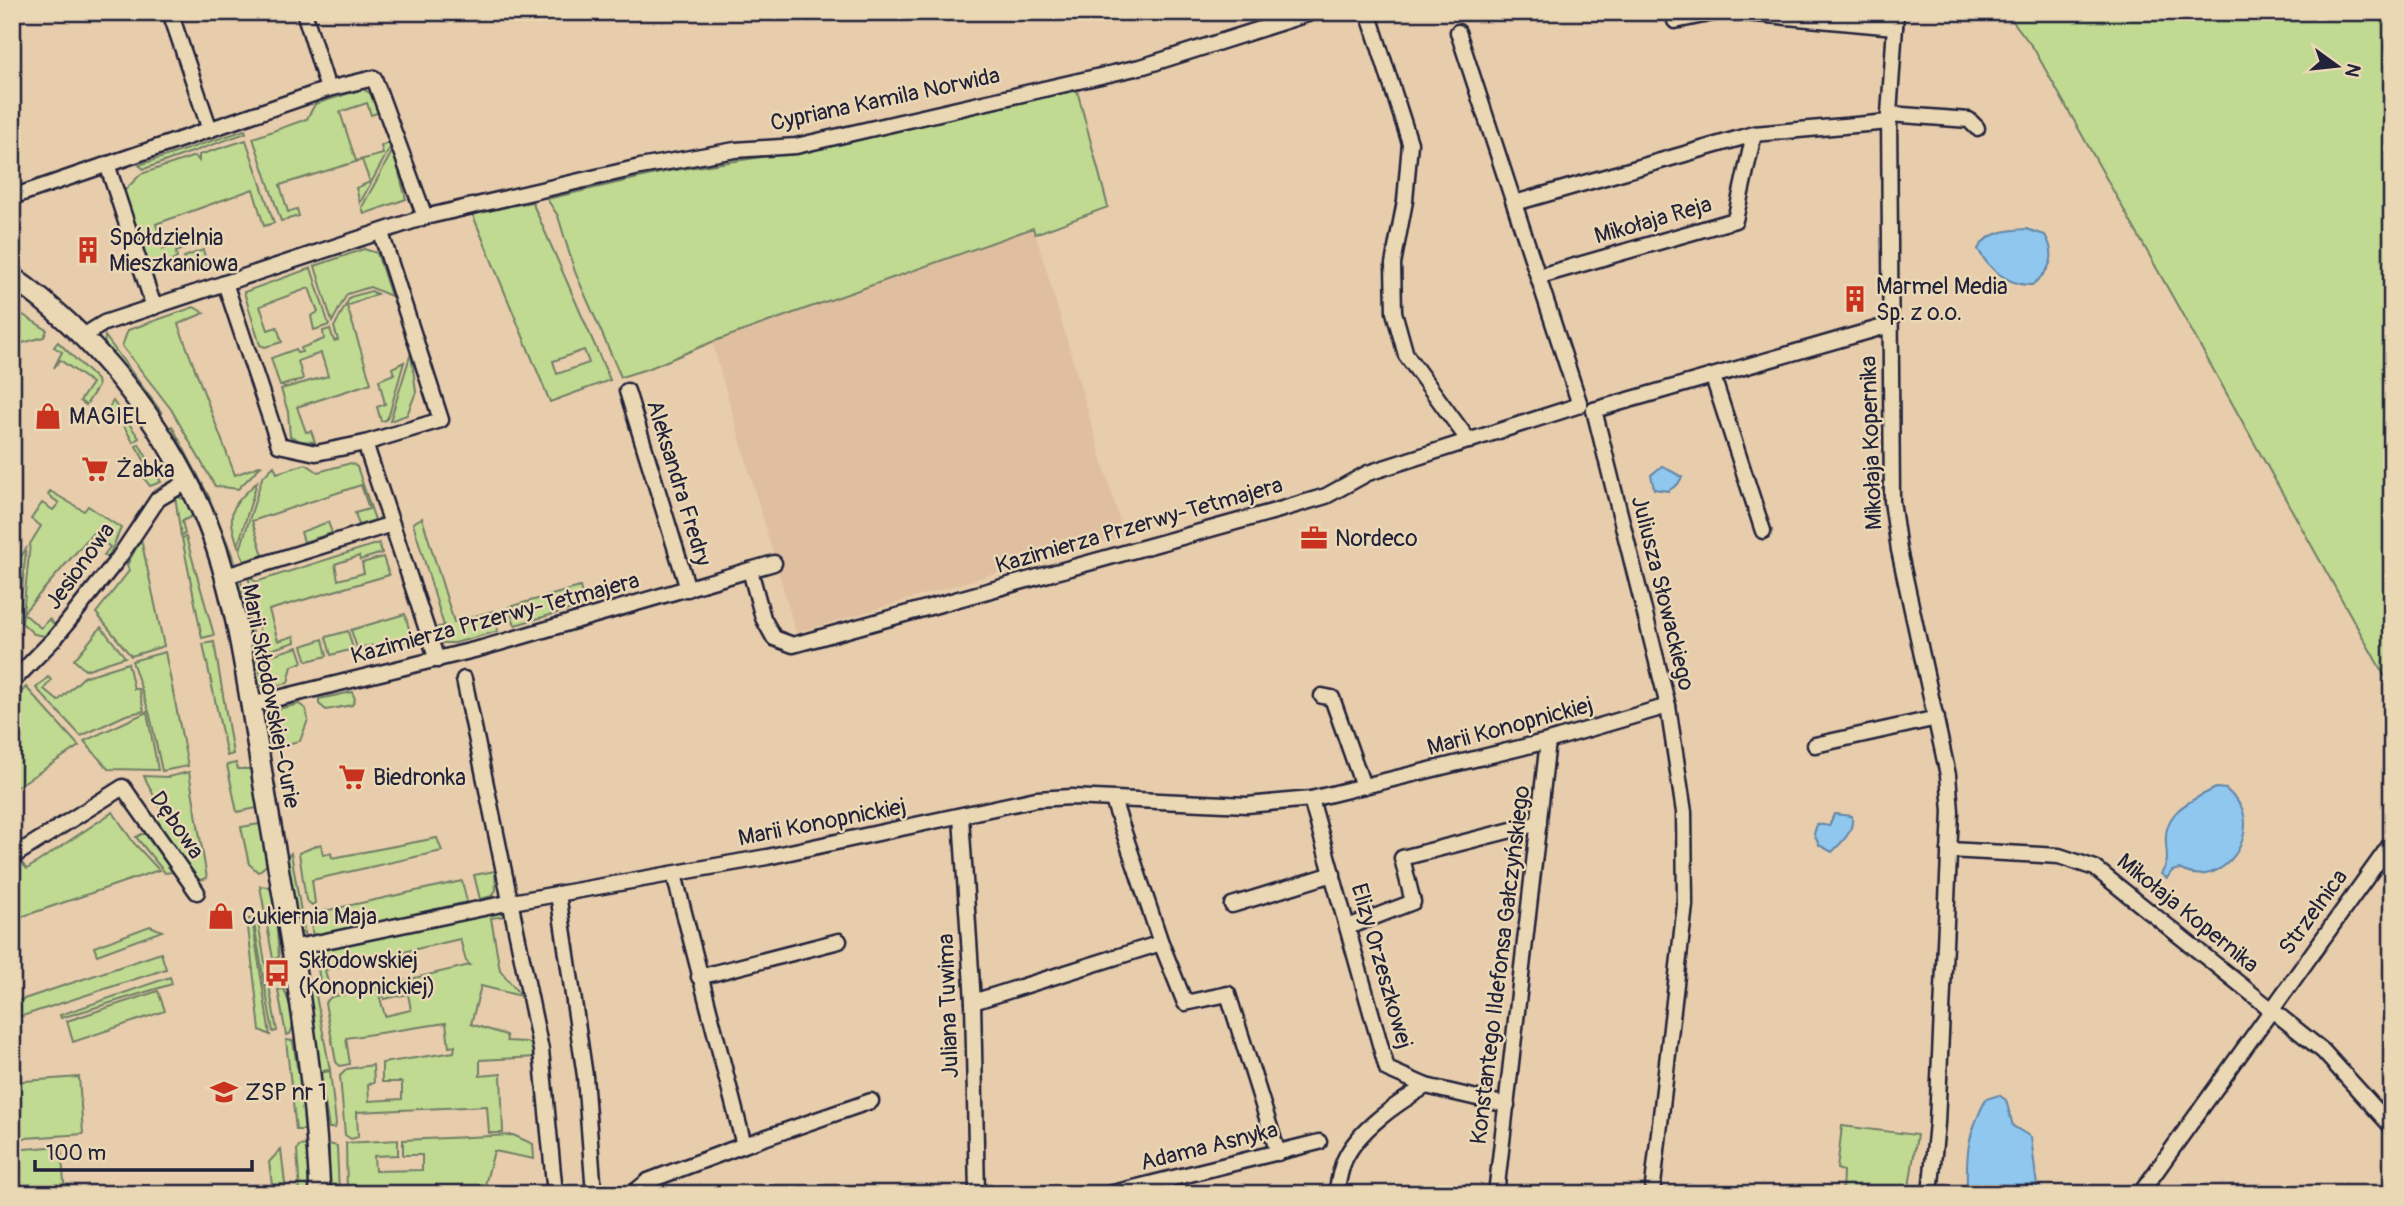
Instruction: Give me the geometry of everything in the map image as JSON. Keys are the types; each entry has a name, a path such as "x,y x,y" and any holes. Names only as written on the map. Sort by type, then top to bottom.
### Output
{"street":[{"path":"170,12 211,130"},
{"path":"304,12 328,89"},
{"name":"Cypriana Kamila Norwida","path":"83,336 104,323 381,233 425,216 640,167 735,150 796,146 1144,66 1314,12"},
{"path":"1368,12 1410,143 1405,201 1394,264 1394,312 1406,355 1469,441"},
{"path":"1675,21 1718,12"},
{"path":"1734,12 1895,20"},
{"name":"Mikołaja Kopernika","path":"1895,20 1889,118 1892,501 1899,550 1948,775 1949,850 1937,1123 1930,1194"},
{"name":"Juliusza Słowackiego","path":"1458,32 1587,408 1668,706 1684,811 1685,905 1652,1194"},
{"path":"12,197 328,89 374,78 425,216"},
{"path":"1515,203 1754,134 1889,118 1969,120 1977,128"},
{"name":"Mikołaja Reja","path":"1540,276 1735,220 1754,134"},
{"path":"107,164 154,307"},
{"path":"225,284 279,445 316,453 365,443 440,420 381,233"},
{"name":"Marii Skłodowskiej-Curie","path":"12,277 83,336 133,393 203,513 223,577 250,705 292,948 313,1077 320,1194"},
{"name":"Kazimierza Przerwy-Tetmajera","path":"750,570 763,618 774,638 793,645 1326,496 1368,473 1469,441 1713,377 1890,325"},
{"path":"1713,377 1763,531"},
{"name":"Aleksandra Fredry","path":"627,391 688,589"},
{"path":"365,443 437,660"},
{"name":"Jesionowa","path":"12,681 63,628 118,559 158,499 187,482"},
{"path":"223,577 392,524"},
{"name":"Kazimierza Przerwy-Tetmajera","path":"250,705 437,660 774,563"},
{"path":"464,679 541,1050 555,1194"},
{"path":"1322,696 1332,698 1363,786"},
{"name":"Marii Konopnickiej","path":"292,948 512,902 674,874 961,817 1036,799 1071,797 1247,805 1311,799 1548,741 1668,706"},
{"path":"1815,746 1937,718"},
{"name":"Konstantego Ildefonsa Gałczyńskiego","path":"1496,1194 1548,741"},
{"name":"Dębowa","path":"12,856 123,787 197,892"},
{"name":"Elizy Orzeszkowej","path":"1311,799 1387,1069 1426,1086 1507,1105"},
{"path":"1113,800 1161,943 1185,1003 1228,994 1278,1153"},
{"name":"Juliana Tuwima","path":"961,817 972,1002 977,1194"},
{"path":"1348,928 1413,902 1402,858 1539,823"},
{"name":"Strzelnica","path":"2140,1194 2392,842"},
{"name":"Mikołaja Kopernika","path":"1949,850 2059,856 2095,868 2270,1009"},
{"path":"674,874 744,1144"},
{"name":"Elizy Orzeszkowej","path":"1233,905 1333,874"},
{"path":"558,894 585,1076 594,1194"},
{"path":"699,977 839,941"},
{"path":"972,1002 1161,943"},
{"path":"2270,1009 2323,1051 2392,1127"},
{"path":"1336,1194 1344,1161 1357,1141 1406,1098 1426,1086"},
{"path":"632,1194 648,1181 744,1144 871,1101"},
{"name":"Adama Asnyka","path":"1109,1194 1319,1142"}],"shaded area":[{"path":"1034,228 1124,535 796,633 712,342"}],"green space":[{"path":"2006,12 2392,12 2392,681 2384,675 2034,49"},
{"path":"363,89 376,97 380,112 371,115 367,103 340,112 356,161 383,154 381,146 389,142 391,146 360,203 356,188 370,182 362,160 280,185 288,212 297,209 299,216 281,221 253,138 307,119 315,104"},
{"path":"1077,90 1108,207 1035,234 1033,228 621,377 575,272 558,216 547,199 669,171 828,147"},
{"path":"245,130 246,133 144,169 139,165"},
{"path":"246,140 274,223 264,226 253,189 156,224 163,249 181,244 181,250 176,252 177,258 152,273 124,191 141,174 195,156 199,161 199,155"},
{"path":"393,150 406,199 364,214 362,207"},
{"path":"532,202 610,380 550,402 472,213","holes":["584,350 589,363 557,374 553,361"]},
{"path":"364,249 377,253 391,296 370,287 347,294 332,322 315,266"},
{"path":"203,250 208,266 189,272 184,257"},
{"path":"311,268 329,325 314,330 311,316 318,312 309,288 260,306 268,330 277,327 282,342 265,347 260,345 244,292"},
{"path":"371,291 377,294 347,306 371,383 297,407 306,432 311,431 315,442 300,441 290,436 288,412 281,389 328,376 321,353 298,361 303,379 280,386 271,358 296,349 297,353 302,352 301,348 324,339 323,331 330,329 334,341 338,340 334,327 350,297"},
{"path":"194,307 204,313 178,324 235,475 262,465 238,489 215,486 171,409 122,346 128,330"},
{"path":"12,308 47,330 44,337 12,346"},
{"path":"105,336 162,413 159,415 104,346"},
{"path":"58,342 97,380 98,386 86,405 80,401 92,383 60,360 54,368 62,352 54,347"},
{"path":"411,353 416,392 407,415 390,421"},
{"path":"404,362 389,415 386,420 381,421 377,407 385,404 379,380 394,374 392,368"},
{"path":"113,401 139,438 133,442 116,412 106,419 104,416"},
{"path":"172,426 209,497 237,567 231,566 168,428"},
{"path":"139,444 161,482 150,486 143,477 151,472 136,446"},
{"path":"351,463 357,467 375,520 359,525 355,513 369,509 361,485 252,521 263,555 244,561 240,550 262,478 274,466 277,473 306,464 318,472"},
{"path":"257,482 238,546 232,524 233,510 241,497"},
{"path":"50,491 84,511 88,506 121,528 108,558 104,555 110,547 93,533 23,613 30,544 41,526 31,519 42,503 53,510 59,503 48,495"},
{"path":"175,496 187,500 193,516 182,521 185,534 181,536"},
{"path":"422,518 454,622 493,611 498,631 455,643 443,643 438,627 444,626 413,523"},
{"path":"328,522 332,533 304,542 301,532"},
{"path":"186,537 214,635 202,638 182,538"},
{"path":"141,539 164,646 131,656 96,613 129,571 127,565"},
{"path":"379,543 382,553 360,560 359,556 335,564 338,580 364,573 362,563 383,557 389,575 269,610 278,641 294,636 295,642 267,651 263,649 248,575 256,582"},
{"path":"26,549 19,621 12,616 12,569"},
{"path":"240,576 264,690 254,679 235,580"},
{"path":"580,587 585,605 515,625 509,607"},
{"path":"23,613 41,628 49,619 55,625 45,636 34,634 22,623"},
{"path":"405,614 412,640 357,648 351,630"},
{"path":"101,627 125,657 85,670 74,660"},
{"path":"348,631 353,649 331,655 326,637"},
{"path":"323,639 327,656 307,661 302,646"},
{"path":"214,642 233,754 227,756 203,644"},
{"path":"298,647 303,662 292,666 288,683 271,687 265,660 268,656"},
{"path":"165,652 188,766 162,771 150,715 132,661"},
{"path":"128,663 134,689 139,689 144,711 126,715 81,736 36,688 48,677 51,680 44,689 58,701 84,677"},
{"path":"26,687 79,746 12,790 12,702"},
{"path":"352,692 355,699 352,705 326,710 319,704 319,699"},
{"path":"299,704 306,709 308,720 300,741 281,745 276,714 278,709"},
{"path":"147,712 158,770 108,769 84,741"},
{"path":"236,763 238,769 252,769 257,808 237,812 227,765"},
{"path":"189,772 207,878 200,880 191,874 159,826 157,818 163,814 144,776 168,777"},
{"path":"113,812 133,842 159,870 12,920 12,866 20,861 27,869"},
{"path":"260,824 268,864 258,872 249,864 241,827"},
{"path":"145,834 173,872 165,873 136,837"},
{"path":"437,838 442,851 312,880 315,903 312,905 306,900 299,853 321,844 323,855 331,853 332,858"},
{"path":"291,853 305,935 298,930 285,859"},
{"path":"495,871 496,890 492,896 480,899 474,875"},
{"path":"462,881 467,902 313,937 310,914"},
{"path":"260,886 268,887 274,893 279,957 273,959"},
{"path":"495,911 504,912 506,916 491,918 500,970 521,996 481,986 471,1024 506,1035 507,1041 526,1042 537,1046 537,1057 480,1060 480,1076 501,1074 503,1133 489,1133 487,1106 357,1112 358,1137 351,1139 345,1135 340,1076 347,1069 373,1065 374,1083 368,1084 369,1101 402,1099 402,1082 382,1082 382,1063 454,1052 455,1046 449,1047 446,1023 346,1038 350,1064 340,1066 336,1062 325,1003 331,997 377,987 385,1016 411,1010 408,994 384,999 381,986 470,965 466,961 460,939 325,970 330,991 334,992 322,993 315,951"},
{"path":"253,918 258,922 277,1031 273,1032"},
{"path":"247,919 252,919 270,1035 260,1030"},
{"path":"150,926 162,931 97,955 94,947"},
{"path":"161,953 166,969 16,1018 12,1003"},
{"path":"170,977 172,984 61,1018 60,1015"},
{"path":"284,989 295,1020 290,1034 286,1035 278,990"},
{"path":"315,990 330,1070 320,1071 307,992"},
{"path":"158,991 165,1011 73,1042 67,1021"},
{"path":"286,1040 293,1041 297,1067 305,1077 306,1130 296,1130"},
{"path":"330,1071 335,1128 329,1128 320,1073"},
{"path":"79,1077 83,1134 12,1139 12,1082"},
{"path":"1842,1126 1917,1135 1908,1194 1842,1194 1843,1171 1837,1169"},
{"path":"513,1135 533,1144 534,1159 494,1151 485,1185 517,1194 477,1194 474,1187 360,1189 359,1194 347,1194 346,1143 398,1140 398,1155 374,1156 375,1171 422,1170 422,1155 403,1155 403,1140"},
{"path":"329,1144 337,1146 339,1194 329,1194"},
{"path":"308,1145 312,1182 308,1194 300,1194 297,1150 299,1146"},
{"path":"61,1146 65,1194 12,1194 12,1150"},
{"path":"281,1149 285,1184 272,1185 269,1162"}],"water":[{"path":"2026,229 2045,235 2051,250 2047,269 2032,285 2015,283 2000,275 1987,263 1978,249 1992,235"},
{"path":"1662,466 1682,477 1678,484 1668,491 1654,489 1651,475"},
{"path":"2216,788 2226,789 2243,811 2245,824 2238,850 2230,861 2207,874 2193,874 2179,869 2172,871 2167,878 2161,874 2167,860 2166,833 2169,823 2180,808"},
{"path":"1834,814 1852,816 1852,822 1846,836 1832,852 1819,845 1814,834 1817,824 1829,826"},
{"path":"1999,1095 2006,1100 2013,1126 2031,1137 2038,1194 1967,1194 1971,1134 1986,1099"}],"place":[{"name":"Spółdzielnia Mieszkaniowa","path":"88,250"},
{"name":"Marmel Media Sp. z o.o.","path":"1855,299"},
{"name":"MAGIEL","path":"48,416"},
{"name":"Żabka","path":"95,469"},
{"name":"Nordeco","path":"1314,538"},
{"name":"Biedronka","path":"352,777"},
{"name":"Cukiernia Maja","path":"221,916"},
{"name":"Skłodowskiej (Konopnickiej)","path":"277,973"},
{"name":"ZSP nr 1","path":"224,1092"}]}
